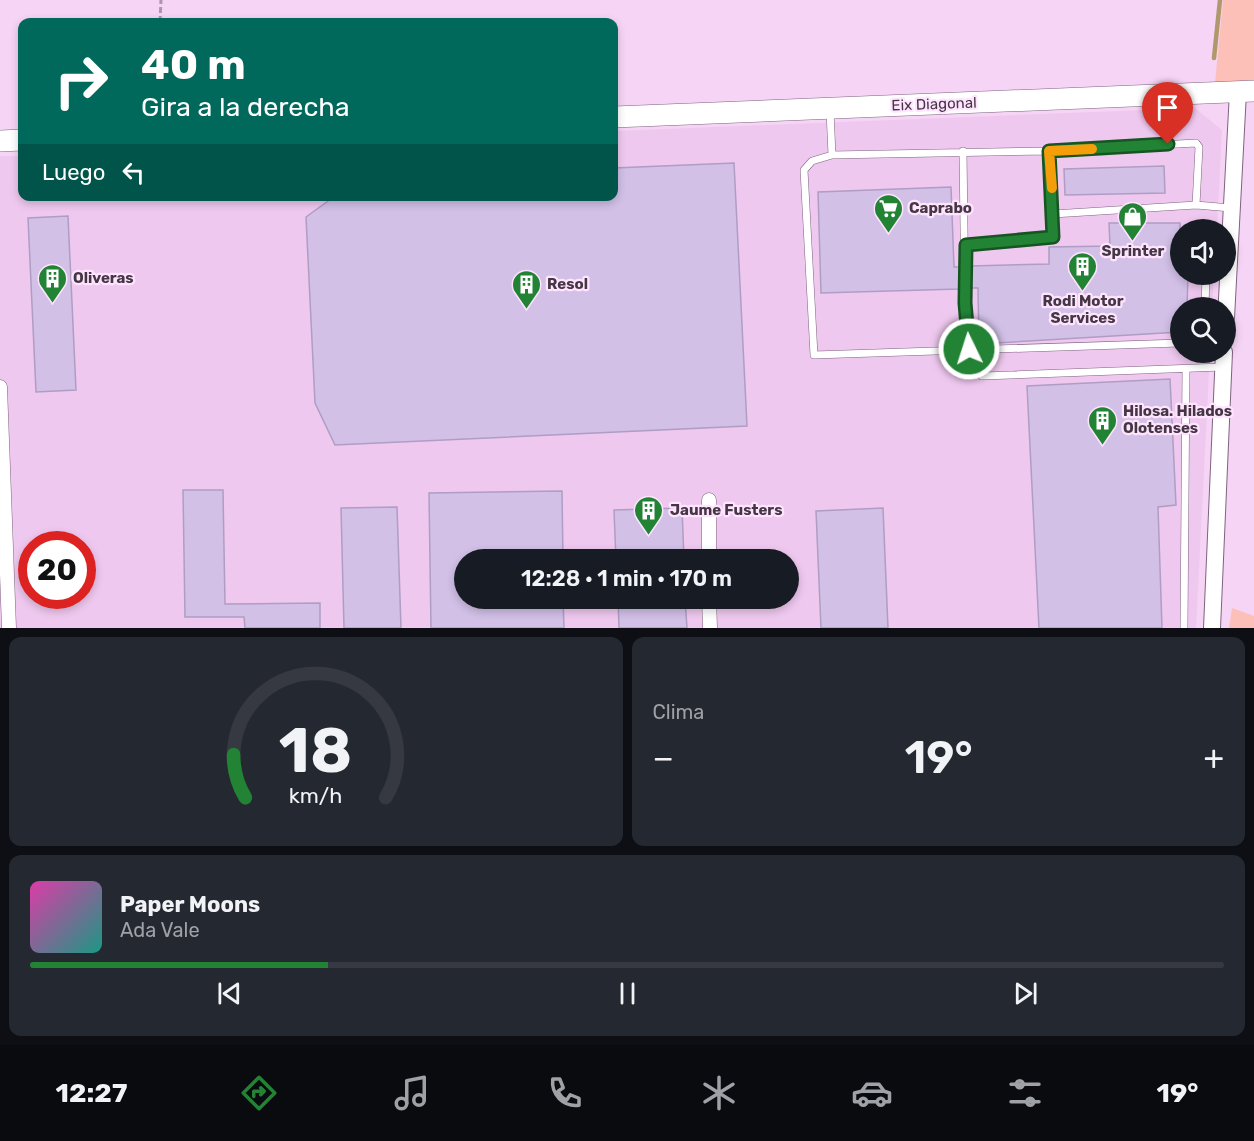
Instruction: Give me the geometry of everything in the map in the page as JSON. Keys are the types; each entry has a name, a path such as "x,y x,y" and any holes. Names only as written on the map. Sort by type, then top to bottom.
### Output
{"main road":[{"name":"Eix Diagonal","path":"618,117 1246,92"},
{"path":"0,141 18,140"}],"street":[{"path":"1227,297 1231,208 1246,92"},
{"path":"1212,628 1223,363"},
{"path":"0,387 9,628"},
{"path":"709,500 709,549"},
{"path":"710,609 710,628"}],"lane":[{"path":"830,108 832,155"},
{"path":"1170,343 814,354 804,170 812,161 832,155 1049,151 1196,143 1199,147 1196,205"},
{"path":"963,151 966,218 965,303 969,349"},
{"path":"966,245 1053,237 1049,151"},
{"path":"1053,214 1196,205 1231,208"},
{"path":"982,376 1186,369 1211,363"},
{"path":"1184,628 1186,369"}],"path":[{"path":"160,18 161,0"}],"shaded area":[{"path":"1223,0 1254,0 1254,82 1215,83"},
{"path":"1195,108 1222,130 1218,219 1170,219 1170,285 1213,285 1213,297 1170,297 1170,363 1209,363 1196,628 0,628 0,156 18,156 18,201 618,201 618,131"},
{"path":"1232,608 1254,616 1254,628 1229,628"}],"building":[{"name":"Resol","path":"734,163 747,426 335,445 315,403 306,217 328,201 618,201 618,168"},
{"path":"1164,166 1165,193 1065,195 1064,169"},
{"path":"951,187 954,267 959,267 959,289 821,293 818,192"},
{"name":"Oliveras","path":"68,216 76,390 36,392 28,218"},
{"name":"Rodi Motor Services","path":"1109,223 1170,223 1170,285 1188,285 1187,297 1170,297 1170,333 979,344 978,288 970,288 970,266 1049,264 1049,247 1110,246"},
{"name":"Hilosa. Hilados Olotenses","path":"1170,379 1176,505 1158,507 1162,628 1039,628 1027,386"},
{"path":"183,490 223,490 225,604 320,603 320,628 245,628 244,617 185,617"},
{"path":"562,491 563,549 454,549 454,609 563,609 564,628 431,628 429,493"},
{"path":"397,507 401,628 344,628 341,508"},
{"name":"Jaume Fusters","path":"682,508 684,549 616,549 614,510"},
{"path":"883,508 888,628 821,628 816,511"},
{"path":"618,609 686,609 687,628 619,628"}],"waterway":[{"path":"1214,58 1220,0"}],"slow traffic":[{"path":"1052,188 1049,151 1092,149"}],"place":[{"name":"Caprabo","path":"888,234"},
{"name":"Sprinter","path":"1133,242"},
{"name":"Rodi Motor Services","path":"1083,292"},
{"name":"Oliveras","path":"52,304"},
{"name":"Resol","path":"526,310"},
{"name":"Hilosa. Hilados Olotenses","path":"1102,446"},
{"name":"Jaume Fusters","path":"649,536"}],"route":[{"path":"969,349 965,303 966,245 1053,237 1049,151 1168,144"}]}
